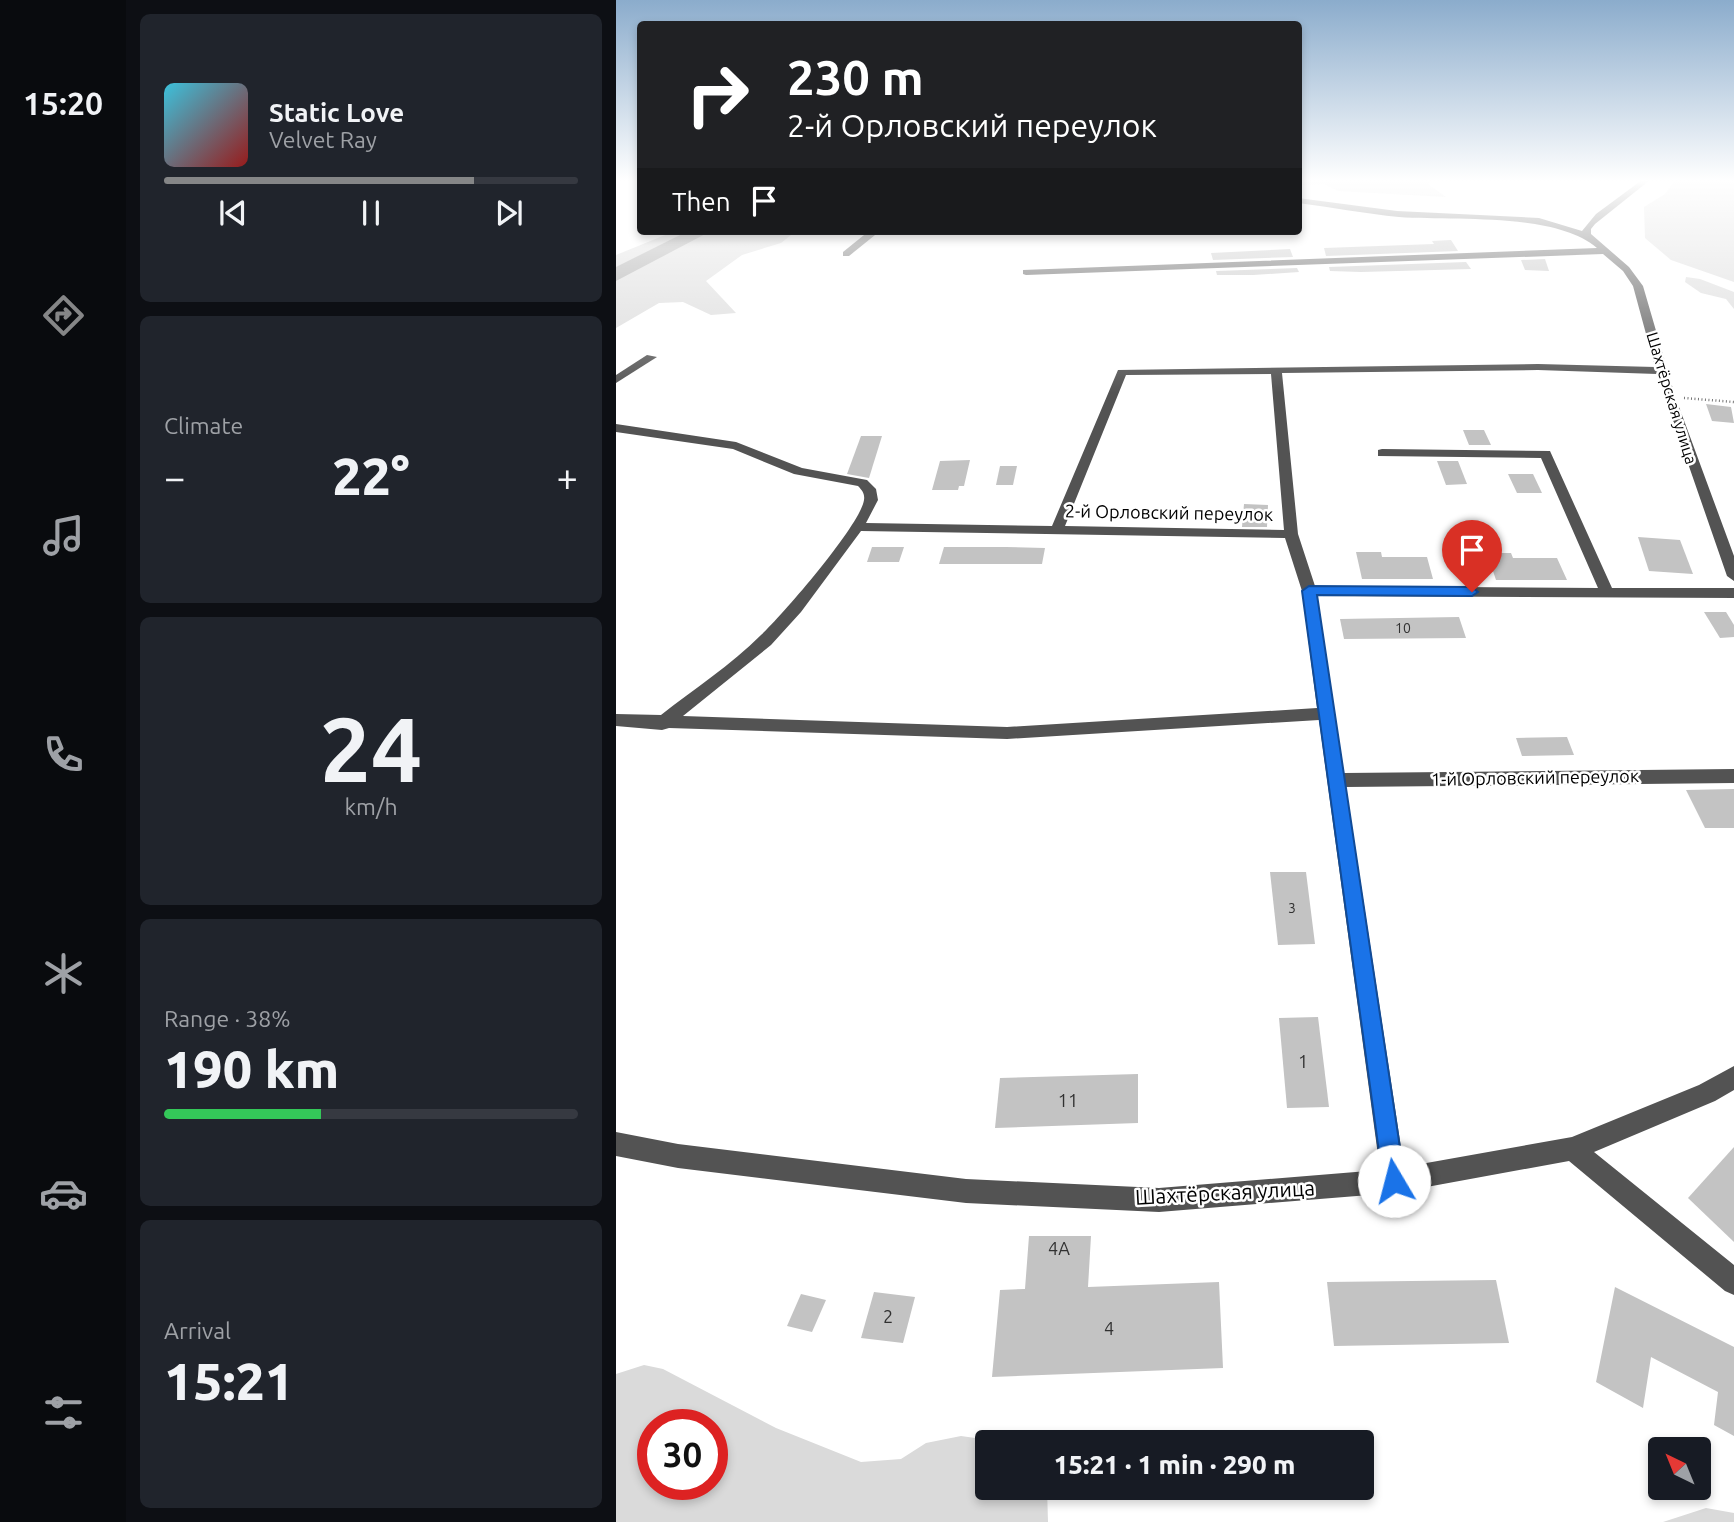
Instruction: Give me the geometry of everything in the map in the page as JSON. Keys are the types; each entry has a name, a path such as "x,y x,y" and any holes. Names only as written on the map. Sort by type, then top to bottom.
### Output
{"street":[{"path":"846,254 850,251"},
{"path":"1026,272 1577,251"},
{"name":"Шахтёрская улица","path":"1605,251 1626,270 1638,286 1669,396 1734,576"},
{"path":"616,380 651,357"},
{"path":"1056,530 1122,372 1538,368 1663,371"},
{"path":"1276,370 1291,534"},
{"path":"616,428 736,446 799,471 862,483 869,489 871,500 857,527 796,610 765,641 662,724"},
{"path":"1382,453 1546,454 1607,592"},
{"name":"2-й Орловский переулок","path":"857,527 1291,534 1309,591 1394,1181"},
{"path":"1309,591 1734,593"},
{"path":"616,720 662,724 1007,733 1327,713"},
{"name":"1-й Орловский переулок","path":"1336,780 1734,776"},
{"name":"Шахтёрская улица","path":"616,1144 678,1156 966,1191 1159,1200 1394,1181 1572,1149 1707,1093 1734,1077"},
{"path":"1572,1149 1734,1282"}],"path":[{"path":"1669,396 1734,402"}],"shaded area":[{"path":"626,251 755,251 742,255 706,281 736,313 711,315 683,302 659,303 616,328 616,255"},
{"path":"1660,251 1734,251 1734,282 1671,260"},
{"path":"1686,277 1700,279 1734,292 1734,309 1726,299 1701,293 1685,282"},
{"path":"644,1365 663,1369 776,1428 861,1462 901,1459 926,1443 961,1436 975,1438 975,1500 1047,1500 1048,1522 616,1522 616,1374"},
{"path":"1706,1508 1734,1513 1734,1522 1663,1522"}],"building":[{"path":"1291,251 1293,257 1213,260 1211,253"},
{"path":"1325,251 1457,251 1326,256"},
{"path":"1545,259 1549,271 1525,270 1521,260"},
{"path":"1466,262 1471,269 1361,272 1330,271 1329,267"},
{"path":"1297,268 1299,272 1253,275 1217,275 1216,271"},
{"path":"1706,404 1731,407 1734,423 1712,421"},
{"path":"1463,430 1484,430 1491,445 1469,445"},
{"path":"861,436 882,436 869,478 847,474"},
{"path":"970,460 964,486 959,486 958,490 932,490 940,461"},
{"path":"1437,461 1458,461 1467,484 1446,485"},
{"path":"1000,466 1017,466 1013,485 996,485"},
{"path":"1508,474 1533,474 1542,493 1517,493"},
{"path":"1244,504 1268,505 1267,527 1242,527"},
{"path":"1638,537 1680,540 1693,574 1649,571"},
{"path":"872,547 904,547 899,562 867,562"},
{"path":"944,547 1045,548 1042,564 939,564"},
{"path":"1356,552 1381,552 1382,557 1427,557 1433,579 1362,579"},
{"path":"1487,553 1511,553 1513,558 1557,558 1567,580 1496,580"},
{"path":"1704,612 1726,612 1734,625 1734,637 1720,638"},
{"path":"1459,617 1466,638 1344,639 1340,619"},
{"path":"1567,737 1574,755 1522,756 1516,738"},
{"path":"1734,789 1734,828 1705,828 1686,790"},
{"path":"1270,872 1306,872 1315,944 1278,945"},
{"path":"1318,1017 1329,1107 1287,1108 1279,1018"},
{"path":"1138,1074 1138,1123 995,1128 1000,1078"},
{"path":"1734,1147 1734,1242 1688,1198"},
{"path":"1029,1236 1091,1236 1088,1287 1219,1282 1223,1368 992,1377 1000,1290 1025,1289"},
{"path":"1496,1280 1509,1343 1334,1346 1327,1282"},
{"path":"1615,1287 1734,1347 1734,1436 1714,1425 1718,1392 1651,1357 1643,1408 1596,1382"},
{"path":"874,1292 915,1297 903,1343 861,1338"},
{"path":"801,1294 826,1300 812,1332 787,1326"}],"waterway":[{"path":"616,275 663,251"}],"route":[{"path":"1394,1181 1309,591 1472,592"}]}
